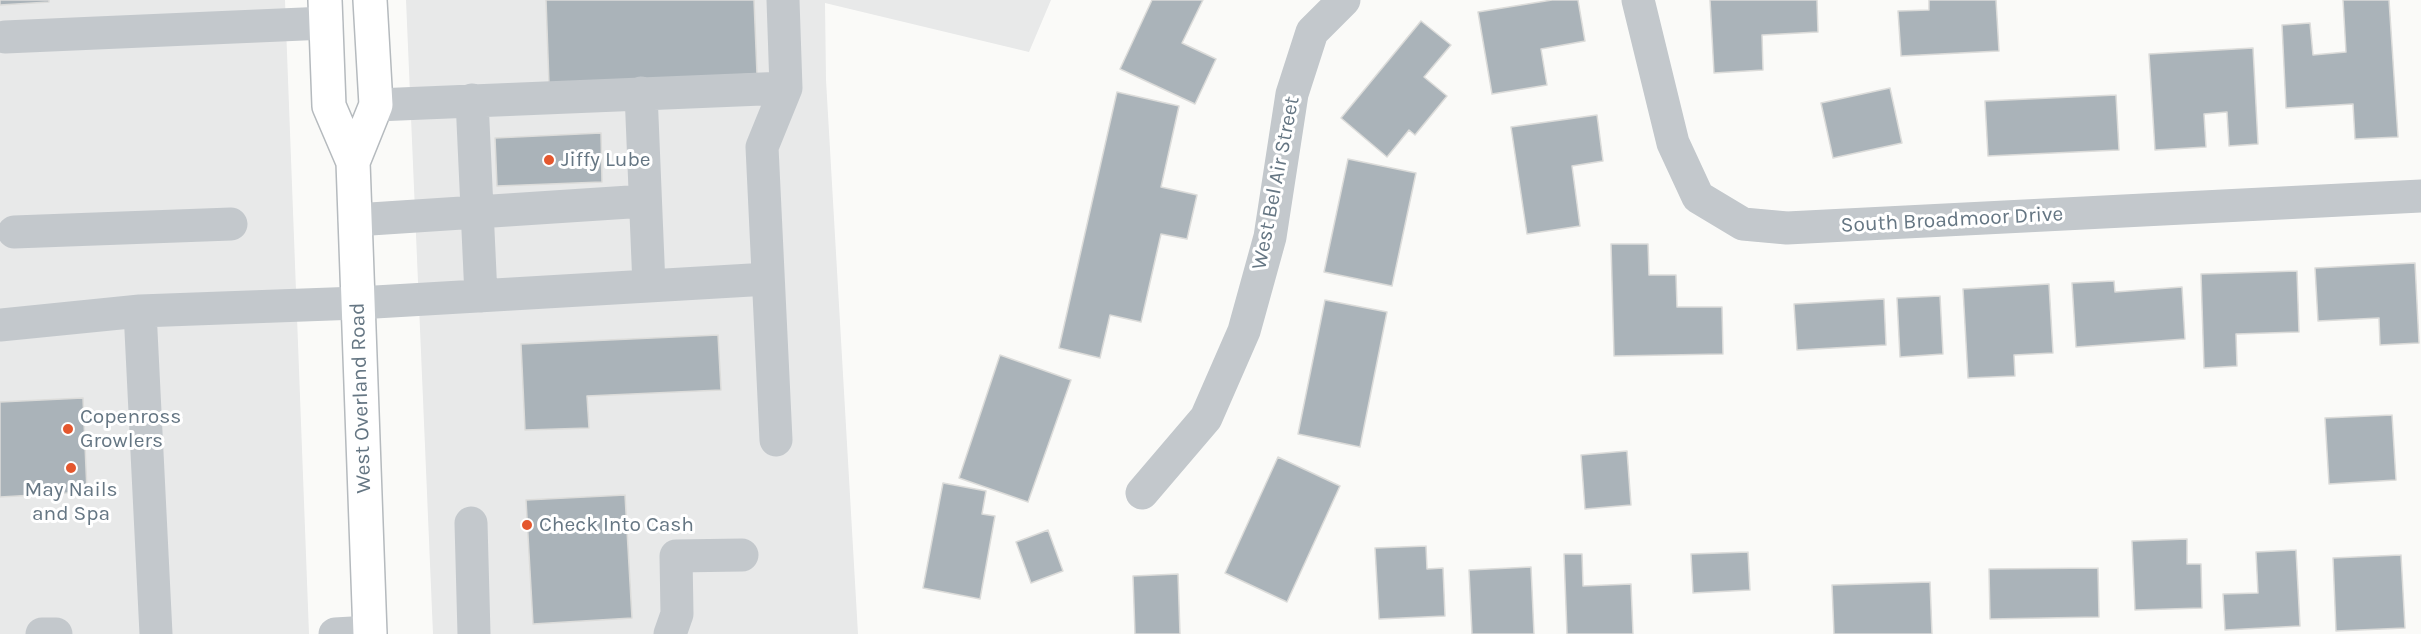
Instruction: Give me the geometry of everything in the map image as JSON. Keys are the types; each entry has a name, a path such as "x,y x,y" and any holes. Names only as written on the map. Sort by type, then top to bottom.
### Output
{"main road":[{"name":"West Overland Road","path":"353,162 376,105 370,0"},
{"name":"West Overland Road","path":"326,12 329,106 353,162 370,633"}],"street":[{"path":"776,440 762,147 786,88 783,0"},
{"name":"West Bel Air Street","path":"1142,493 1206,418 1244,331 1270,237 1292,94 1312,32 1344,0"},
{"name":"South Broadmoor Drive","path":"1638,0 1673,142 1698,197 1743,224 1787,228 2421,196"},
{"path":"5,37 326,12"},
{"path":"376,105 786,88"},
{"path":"641,93 649,286"},
{"path":"472,100 481,296"},
{"path":"355,220 645,201"},
{"path":"14,232 231,224"},
{"path":"0,325 140,312 358,303 768,279"},
{"path":"140,312 156,634"},
{"path":"471,523 474,634"},
{"path":"670,634 678,614 676,556 742,555"},
{"path":"335,634 370,633"},
{"path":"42,634 56,634"}],"shaded area":[{"path":"0,0 285,0 309,634 0,634"},
{"path":"406,0 1051,0 1029,52 825,3 826,80 858,634 433,634"}],"building":[{"path":"0,0 49,0 49,2 0,5"},
{"path":"546,0 754,0 757,74 549,84"},
{"path":"1152,0 1203,0 1182,43 1216,59 1195,104 1120,69"},
{"path":"1552,0 1578,0 1585,41 1541,49 1547,85 1492,94 1478,12"},
{"path":"1710,0 1817,0 1818,32 1762,35 1763,70 1714,73"},
{"path":"1929,0 1996,0 1999,51 1901,56 1898,11 1929,10"},
{"path":"2343,0 2389,0 2398,137 2355,139 2353,104 2286,108 2282,25 2310,23 2313,55 2346,52"},
{"path":"1421,21 1451,45 1424,77 1447,96 1415,135 1409,130 1387,157 1341,118"},
{"path":"2253,48 2258,144 2229,146 2227,112 2204,114 2206,147 2155,150 2149,54"},
{"path":"1890,88 1902,143 1833,158 1821,103"},
{"path":"1117,92 1179,106 1161,187 1197,195 1187,239 1161,234 1141,322 1110,315 1100,358 1059,348"},
{"path":"2116,95 2119,150 1988,156 1985,101"},
{"path":"1597,115 1603,161 1572,166 1580,226 1527,234 1511,127"},
{"name":"Jiffy Lube","path":"601,133 602,182 497,186 495,138"},
{"path":"1348,159 1416,173 1392,286 1324,272"},
{"path":"1611,244 1648,244 1649,275 1676,275 1677,307 1722,307 1723,354 1614,356"},
{"path":"2415,263 2419,343 2380,345 2379,318 2318,321 2315,268"},
{"path":"2297,271 2299,332 2236,334 2237,366 2204,368 2201,274"},
{"path":"2114,281 2115,292 2182,287 2185,339 2076,347 2072,283"},
{"path":"2049,284 2053,353 2014,355 2015,376 1968,378 1963,289"},
{"path":"1940,296 1943,354 1900,357 1897,298"},
{"path":"1884,299 1886,345 1797,350 1794,304"},
{"path":"1325,300 1387,312 1360,447 1298,434"},
{"path":"718,335 721,390 587,396 589,428 525,430 521,344"},
{"path":"1000,355 1071,380 1028,502 959,478"},
{"path":"83,398 87,492 0,497 0,402"},
{"path":"2392,415 2396,480 2329,484 2325,418"},
{"path":"1627,451 1631,505 1585,509 1581,455"},
{"path":"1278,457 1340,486 1287,602 1225,573"},
{"path":"943,483 986,491 982,514 995,516 980,599 923,588"},
{"path":"625,495 632,618 533,624 526,500"},
{"path":"1048,530 1063,571 1031,583 1016,542"},
{"path":"2187,539 2187,564 2201,564 2202,608 2135,610 2132,541"},
{"path":"1426,546 1427,569 1443,568 1445,616 1379,619 1375,548"},
{"path":"2296,550 2300,626 2225,630 2223,594 2258,593 2256,552"},
{"path":"1748,552 1750,590 1693,593 1691,554"},
{"path":"1564,554 1582,554 1583,586 1631,584 1633,634 1567,634"},
{"path":"2401,555 2405,628 2336,631 2333,558"},
{"path":"1531,567 1534,634 1472,634 1469,570"},
{"path":"2098,568 2099,617 1990,619 1989,569"},
{"path":"1178,574 1180,634 1135,634 1133,576"},
{"path":"1930,582 1932,634 1834,634 1832,585"}],"place":[{"name":"Jiffy Lube","path":"549,160"},
{"name":"Copenross Growlers","path":"68,429"},
{"name":"May Nails and Spa","path":"71,468"},
{"name":"Check Into Cash","path":"527,525"}]}
